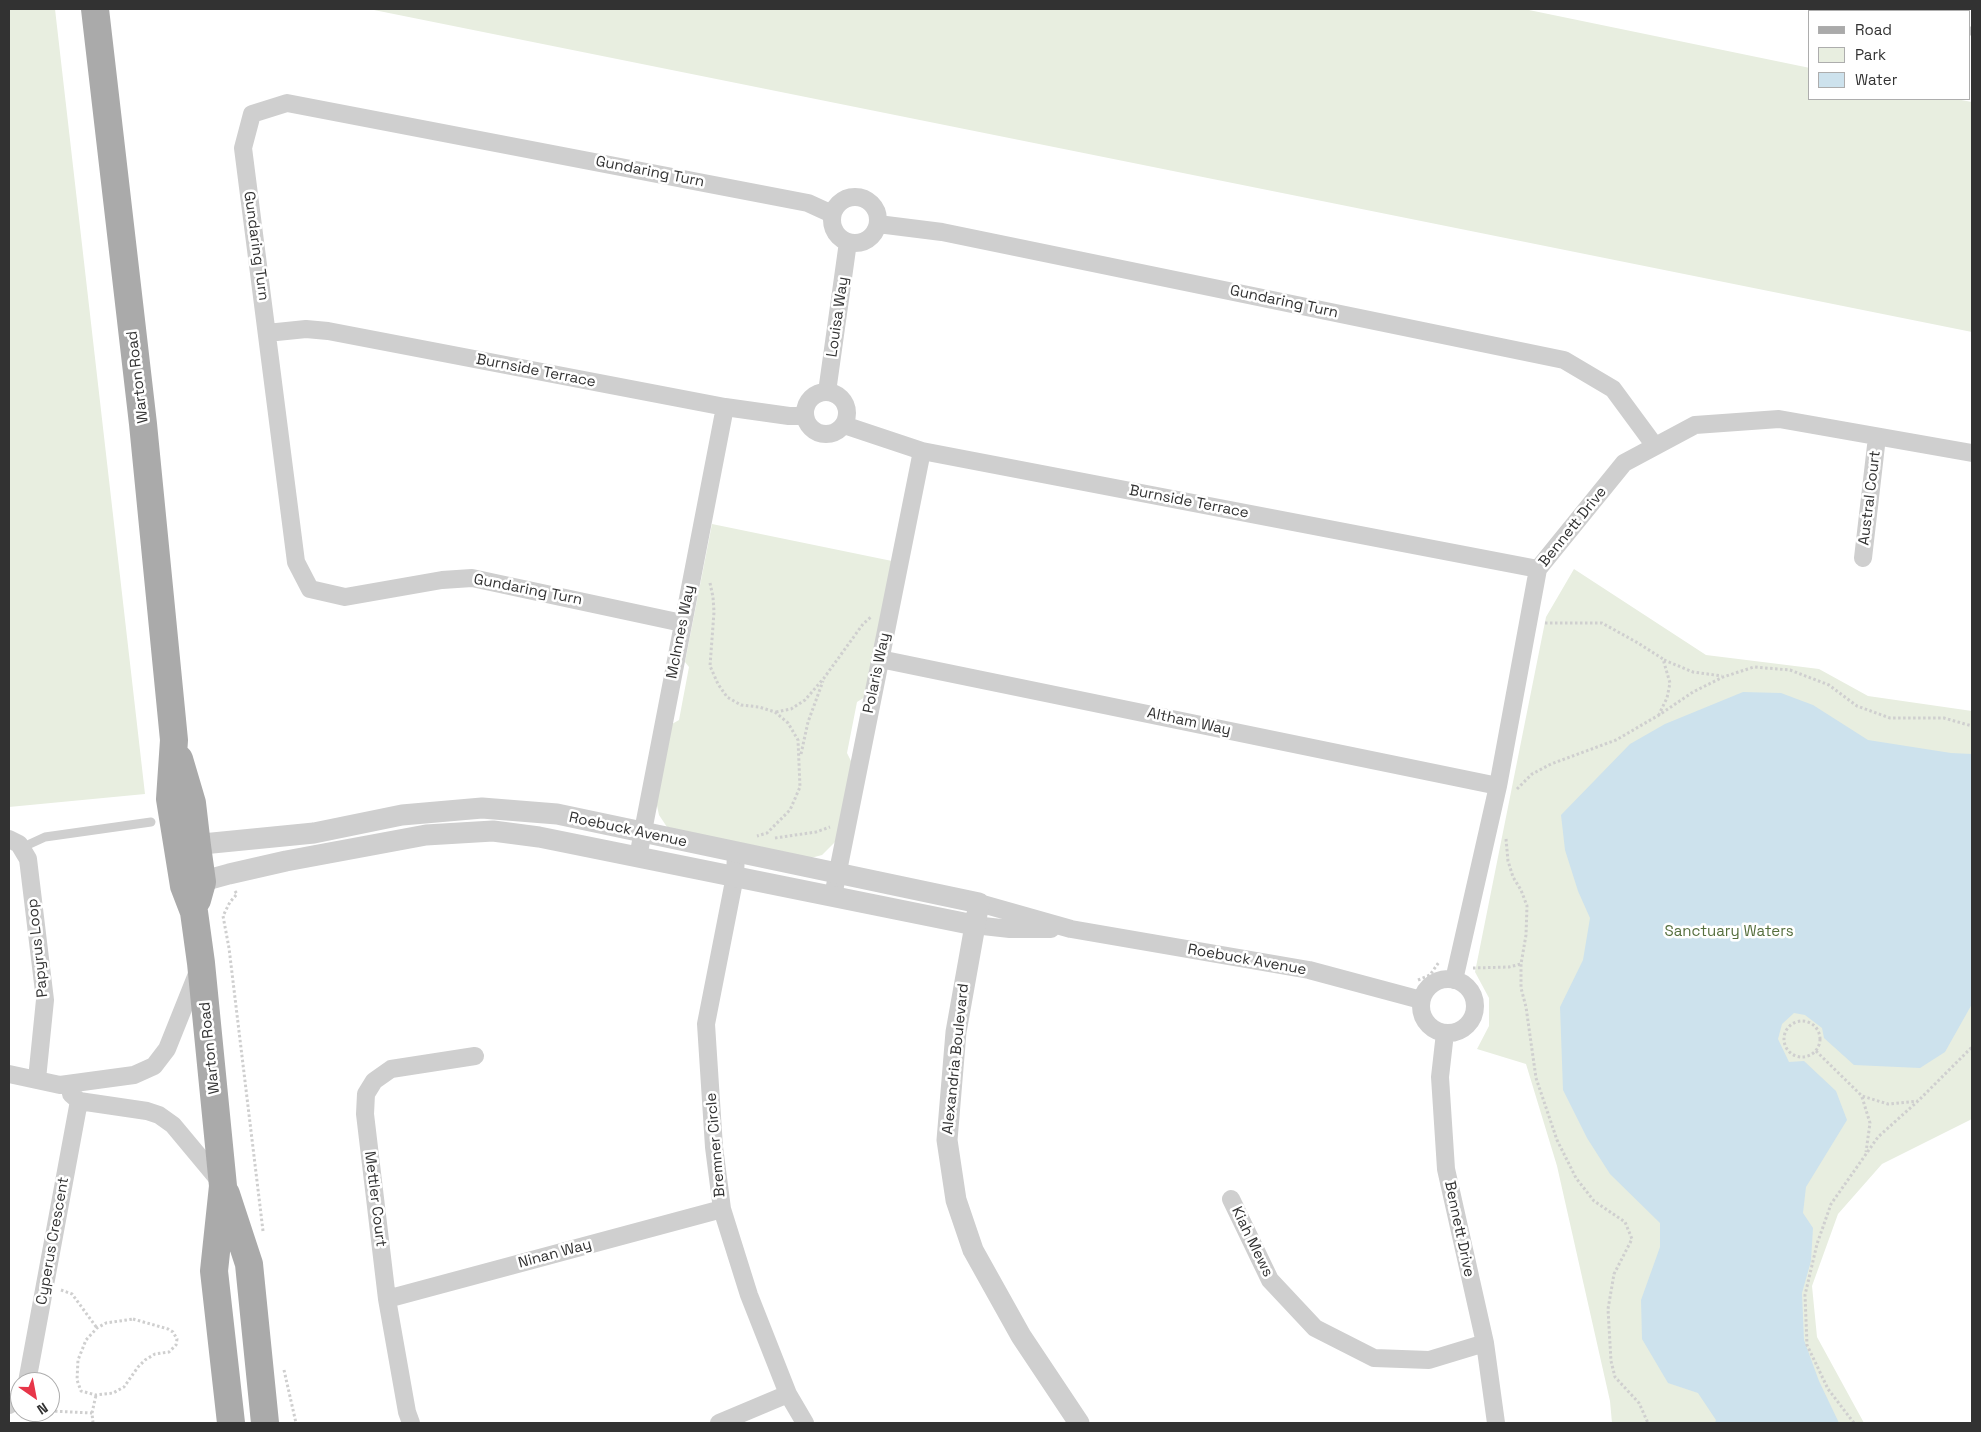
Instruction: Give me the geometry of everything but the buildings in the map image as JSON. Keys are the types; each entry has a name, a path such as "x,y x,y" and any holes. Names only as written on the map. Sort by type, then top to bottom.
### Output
{"main road":[{"name":"Warton Road","path":"95,9 143,424 175,745 170,799 187,846 193,884 194,912 201,963 223,1186 214,1271 231,1423"},
{"name":"Warton Road","path":"223,1186 249,1264 265,1423"}],"street":[{"name":"Gundaring Turn","path":"682,623 472,578 442,580 345,597 310,589 296,562 243,148 252,114 287,103 808,203 832,214"},
{"path":"851,196 859,196 873,204 877,212 878,224 870,238 863,242 848,242 835,233 832,226 832,214 835,207 841,201 851,196"},
{"name":"Gundaring Turn","path":"878,224 942,232 1564,360 1613,388 1655,446"},
{"name":"Louisa Way","path":"827,392 848,242"},
{"name":"Burnside Terrace","path":"267,333 306,329 328,331 725,407 789,416 805,416"},
{"path":"820,392 827,392 841,397 845,403 847,418 844,425 832,433 818,433 807,423 805,416 805,408 813,396 820,392"},
{"name":"McInnes Way","path":"638,857 725,407"},
{"name":"Bennett Drive","path":"1456,972 1498,786 1538,570 1624,463 1695,425 1779,419 1972,453"},
{"name":"Burnside Terrace","path":"844,425 922,451 1538,570"},
{"name":"Austral Court","path":"1863,558 1878,437"},
{"name":"Polaris Way","path":"833,896 922,451"},
{"name":"Altham Way","path":"880,659 1498,786"},
{"name":"Roebuck Avenue","path":"187,846 310,833 402,815 482,808 557,814 979,903 1071,930 1309,970 1421,1000"},
{"path":"461,810 464,833"},
{"name":"Roebuck Avenue","path":"193,884 229,874 314,856 426,835 493,831 539,837 974,925 1010,930 1071,930"},
{"path":"310,833 314,856"},
{"name":"Papyrus Loop","path":"15,844 28,860 45,1000 37,1079"},
{"name":"Bremner Circle","path":"736,853 735,876 706,1024 714,1147 722,1209 750,1294 788,1394 805,1423"},
{"name":"Alexandria Boulevard","path":"979,903 956,1032 947,1140 956,1200 973,1250 1021,1336 1078,1423"},
{"path":"9,1074 60,1085 134,1075 154,1066 167,1049 201,963"},
{"path":"1456,972 1473,994 1476,1008 1474,1017 1459,1032 1440,1032 1429,1026 1423,1018 1421,1000 1431,984 1447,979 1456,972"},
{"name":"Bennett Drive","path":"1445,1033 1440,1077 1446,1168 1485,1343 1496,1423"},
{"name":"Mettler Court","path":"411,1423 407,1412 388,1299 365,1114 366,1094 374,1081 391,1070 475,1056"},
{"path":"60,1085 79,1100 159,1115 173,1125 223,1186"},
{"name":"Cyperus Crescent","path":"29,1372 79,1100"},
{"name":"Kiah Mews","path":"1231,1199 1270,1280 1315,1328 1374,1358 1429,1360 1485,1343"},
{"name":"Ninan Way","path":"388,1299 722,1209"},
{"path":"719,1423 788,1394"}],"lane":[{"name":"Papyrus Loop","path":"15,844 45,837 151,822"}],"path":[{"path":"692,576 710,582 713,597 710,666 718,684 727,697 741,705 775,712 788,723 798,740 800,787 790,810 767,833 752,838"},
{"path":"775,712 791,709 805,700 824,678 863,624 872,616 880,613 889,614"},
{"path":"1528,620 1538,623 1561,624 1602,623 1638,643 1663,660 1693,672 1723,676"},
{"path":"1659,715 1667,698 1670,683 1663,660"},
{"path":"1514,796 1518,788 1532,774 1551,764 1616,740 1659,715 1693,692 1723,676 1754,667 1790,670 1829,685 1857,706 1890,718 1944,718 1972,726"},
{"path":"800,757 808,722 824,678"},
{"path":"1506,835 1508,861 1513,877 1521,890 1527,906 1526,935 1521,964 1521,988 1526,1007 1536,1078 1557,1140 1576,1178 1594,1201 1625,1222 1632,1239 1614,1274 1608,1309 1611,1361 1615,1377 1639,1403 1648,1423"},
{"path":"229,874 232,888 237,894 230,902 223,916 229,948 264,1236"},
{"path":"1456,972 1477,968 1509,967 1521,964"},
{"path":"1806,1021 1818,1029 1821,1043 1816,1051 1813,1055 1798,1058 1787,1049 1784,1035 1792,1024 1806,1021"},
{"path":"1854,1423 1828,1389 1807,1345 1804,1296 1817,1244 1831,1204 1878,1137 1918,1101 1972,1047"},
{"path":"1816,1051 1862,1096 1888,1104 1918,1101"},
{"path":"1862,1096 1870,1123 1866,1154"},
{"path":"72,1294 97,1328"},
{"path":"133,1319 173,1332 177,1339 176,1345 169,1352 155,1354 145,1360 124,1387 114,1393 96,1395 81,1391 76,1380 78,1360 86,1340 97,1328 116,1320 133,1319"},
{"path":"284,1367 296,1423"},
{"path":"93,1423 92,1413 96,1395"},
{"path":"60,1411 92,1413"}],"green space":[{"path":"9,9 55,9 145,794 9,807"},
{"path":"369,9 1524,9 1808,68 1808,100 1961,100 1972,102 1972,332"},
{"path":"712,524 892,561 865,697 857,702 847,753 852,763 836,841 822,855 807,859 667,827 659,815 656,801 672,724 679,720 689,667 685,662"},
{"name":"Sanctuary Waters","path":"1574,569 1706,655 1819,669 1868,696 1972,711 1972,1119 1882,1164 1838,1214 1812,1286 1817,1337 1864,1423 1612,1423 1610,1401 1557,1166 1526,1064 1477,1049 1489,1026 1489,998 1475,972 1546,617"}],"water":[{"name":"Sanctuary Waters","path":"1743,692 1781,693 1813,705 1868,740 1951,753 1972,754 1972,1004 1945,1052 1920,1068 1854,1065 1824,1038 1822,1028 1805,1015 1794,1013 1782,1024 1778,1039 1789,1062 1804,1061 1836,1091 1847,1120 1806,1187 1803,1213 1813,1228 1811,1261 1802,1293 1804,1340 1819,1381 1839,1423 1715,1423 1716,1420 1698,1393 1668,1383 1642,1339 1641,1300 1660,1247 1660,1223 1610,1174 1587,1138 1563,1090 1560,1007 1583,960 1590,918 1578,891 1565,850 1561,815 1630,744 1665,724"}]}
